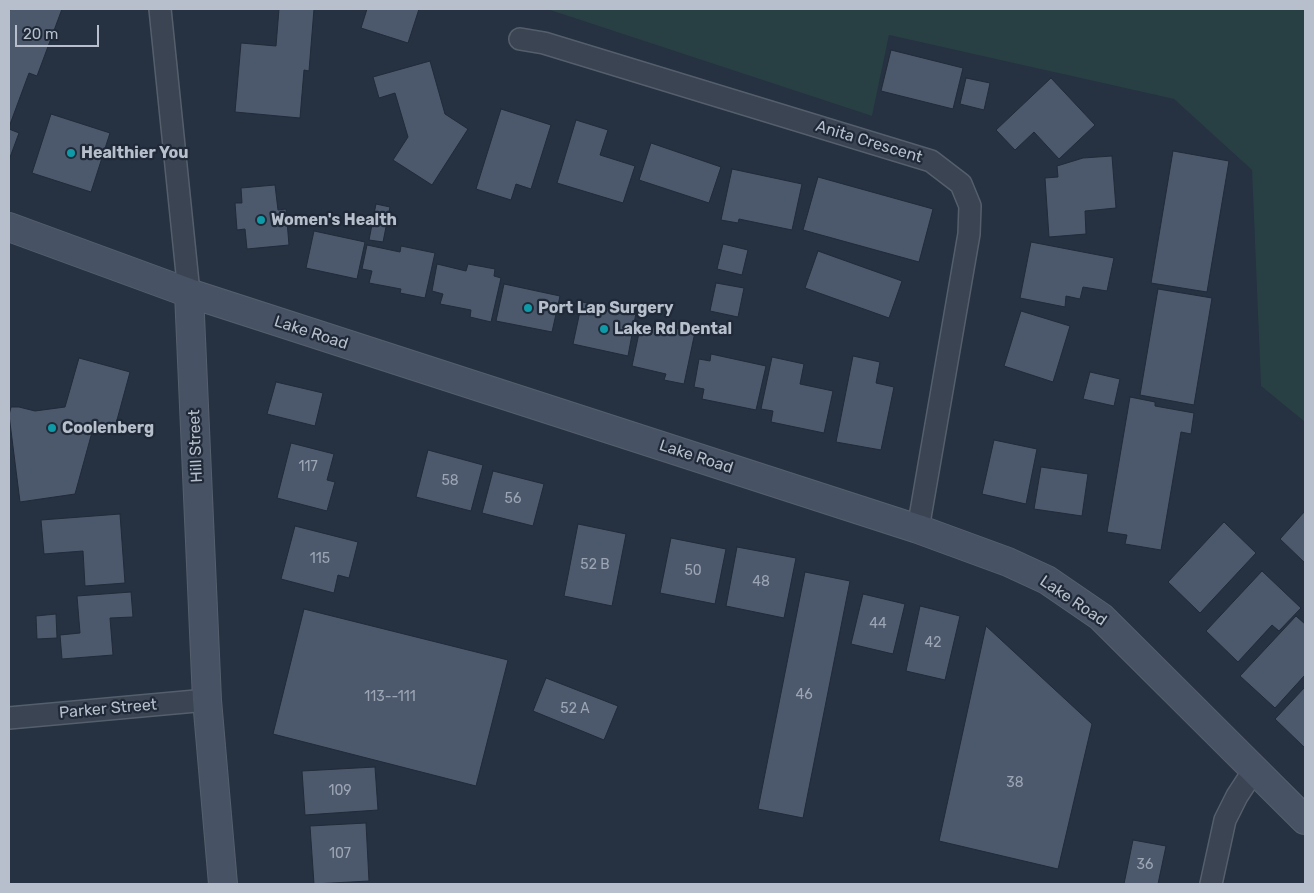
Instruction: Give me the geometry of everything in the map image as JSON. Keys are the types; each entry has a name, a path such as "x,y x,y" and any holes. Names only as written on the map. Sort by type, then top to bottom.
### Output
{"main road":[{"name":"Lake Road","path":"9,227 189,293 918,528 1008,562 1046,580 1101,617 1305,820"},
{"name":"Hill Street","path":"189,293 207,700 223,884"}],"street":[{"name":"Hill Street","path":"160,9 189,293"},
{"name":"Anita Crescent","path":"520,39 544,42 931,161 961,184 970,206 969,234 918,528"},
{"name":"Parker Street","path":"9,718 207,700"},
{"path":"1211,884 1225,820 1236,796 1254,770"}],"green space":[{"path":"547,9 1305,9 1305,422 1261,386 1252,170 1174,99 889,35 872,116"}],"building":[{"path":"10,9 62,9 37,76 29,73 9,127 9,13"},
{"path":"279,9 314,9 309,71 304,70 300,118 235,112 241,43 276,46"},
{"path":"367,9 419,9 408,43 361,28"},
{"path":"891,50 963,68 953,109 881,91"},
{"path":"430,61 445,114 468,129 432,185 393,160 408,137 395,93 379,98 373,77"},
{"path":"966,78 990,83 984,110 960,104"},
{"path":"1051,78 1095,125 1059,159 1034,132 1015,150 996,130"},
{"path":"501,109 551,125 531,189 516,184 511,200 476,189"},
{"name":"Healthier You","path":"51,114 110,133 91,192 32,173"},
{"path":"576,120 608,130 600,155 635,166 623,203 557,183"},
{"path":"9,129 19,133 9,160"},
{"path":"651,143 721,167 709,203 639,180"},
{"path":"1173,151 1229,161 1207,292 1151,283"},
{"path":"1112,156 1116,208 1085,211 1086,234 1049,237 1045,178 1058,177 1057,166 1083,158"},
{"path":"732,169 802,184 792,230 739,219 738,223 721,220"},
{"path":"818,177 933,209 919,262 803,230"},
{"name":"Women's Health","path":"275,185 278,210 286,209 289,245 247,249 245,229 237,230 235,203 242,203 241,188"},
{"path":"376,204 390,207 383,242 369,240"},
{"path":"314,231 365,242 357,279 306,268"},
{"path":"1031,242 1114,258 1107,291 1083,287 1080,299 1066,296 1065,307 1020,298"},
{"path":"723,244 748,250 742,275 717,269"},
{"path":"367,245 400,252 401,246 435,253 425,298 400,293 401,289 369,283 372,271 362,269"},
{"path":"818,251 902,281 889,318 805,288"},
{"path":"437,264 466,271 468,264 495,269 494,276 501,278 491,322 470,317 471,310 440,304 443,294 432,291"},
{"path":"716,283 744,288 738,317 710,311"},
{"name":"Port Lap Surgery","path":"504,284 560,296 552,332 496,321"},
{"path":"1158,289 1212,298 1194,405 1140,395"},
{"name":"Lake Rd Dental","path":"582,302 636,313 628,356 573,344"},
{"path":"1021,311 1070,326 1053,382 1004,366"},
{"path":"654,324 695,332 684,384 664,380 666,374 632,366 639,333 651,335"},
{"path":"711,354 766,366 756,410 702,399 704,389 694,387 699,359 710,361"},
{"path":"853,356 880,362 876,383 894,387 881,450 836,442"},
{"path":"772,357 804,364 800,384 833,391 824,433 771,422 773,411 761,409"},
{"name":"Coolenberg","path":"79,358 130,372 114,431 94,425 75,494 20,502 9,415 11,407 35,411 65,407"},
{"path":"1090,372 1120,379 1114,406 1083,399"},
{"path":"276,382 323,393 315,426 267,414"},
{"path":"1130,397 1155,402 1155,406 1194,413 1191,434 1181,432 1161,550 1125,544 1127,535 1107,532"},
{"path":"994,440 1037,449 1026,504 982,494"},
{"path":"291,443 334,454 327,480 335,482 327,511 277,498"},
{"path":"428,450 483,465 471,511 416,497"},
{"path":"1041,467 1088,474 1082,516 1034,509"},
{"path":"493,471 544,484 533,526 482,513"},
{"path":"1305,511 1305,563 1280,539"},
{"path":"120,514 125,583 85,586 83,551 44,554 41,520"},
{"path":"1224,522 1256,553 1200,613 1168,582"},
{"path":"578,524 626,534 612,606 564,596"},
{"path":"295,526 358,542 349,578 338,575 334,593 281,579"},
{"path":"671,538 726,549 715,604 660,593"},
{"path":"737,547 796,558 784,618 726,606"},
{"path":"1262,571 1301,608 1279,631 1272,625 1238,662 1206,631"},
{"path":"805,572 850,581 803,818 758,809"},
{"path":"131,592 133,617 110,618 113,655 62,659 60,635 80,633 77,596"},
{"path":"863,594 905,604 893,654 851,644"},
{"path":"920,606 960,616 945,680 906,671"},
{"path":"304,609 508,660 476,786 273,734"},
{"path":"56,614 57,638 37,639 36,616"},
{"path":"1296,616 1305,624 1305,675 1275,708 1240,676"},
{"path":"986,626 1092,724 1058,869 939,841"},
{"path":"546,678 618,706 604,740 533,711"},
{"path":"1305,687 1305,748 1275,719"},
{"path":"375,767 378,810 305,815 302,771"},
{"path":"366,823 369,881 314,884 310,826"},
{"path":"1133,840 1166,846 1158,884 1124,884"}],"place":[{"name":"Healthier You","path":"71,153"},
{"name":"Women's Health","path":"261,220"},
{"name":"Port Lap Surgery","path":"528,308"},
{"name":"Lake Rd Dental","path":"604,329"},
{"name":"Coolenberg","path":"52,428"}]}
